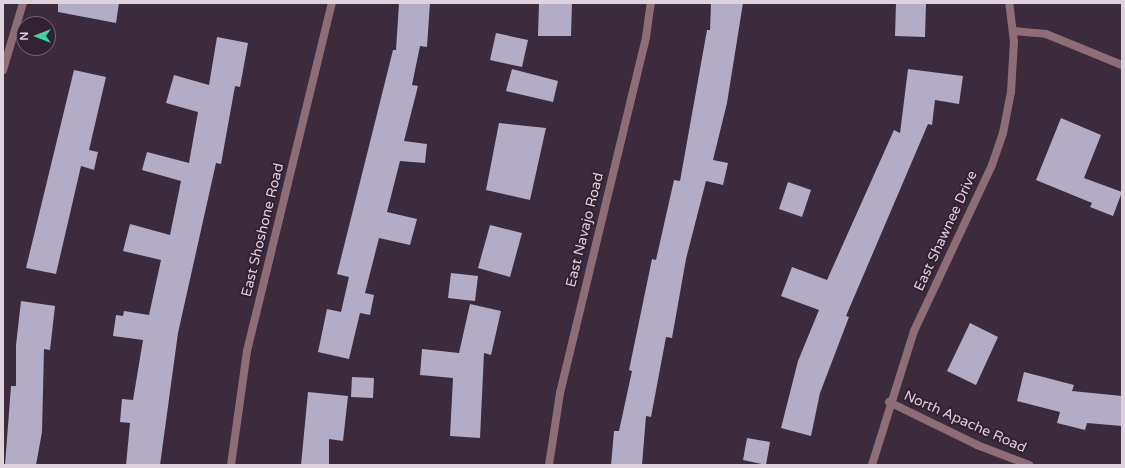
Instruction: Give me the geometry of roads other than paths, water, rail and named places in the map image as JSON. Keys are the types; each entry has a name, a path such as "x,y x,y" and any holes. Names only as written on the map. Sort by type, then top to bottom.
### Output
{"street":[{"path":"3,70 23,3"},
{"name":"East Shoshone Road","path":"231,465 247,351 332,3"},
{"name":"East Navajo Road","path":"550,465 560,393 646,37 651,3"},
{"name":"East Shawnee Drive","path":"872,465 889,402 914,331 992,164 1003,133 1011,92 1013,31 1009,3"},
{"path":"1013,31 1046,34 1122,65"},
{"name":"North Apache Road","path":"889,402 977,445 1029,465"}]}
